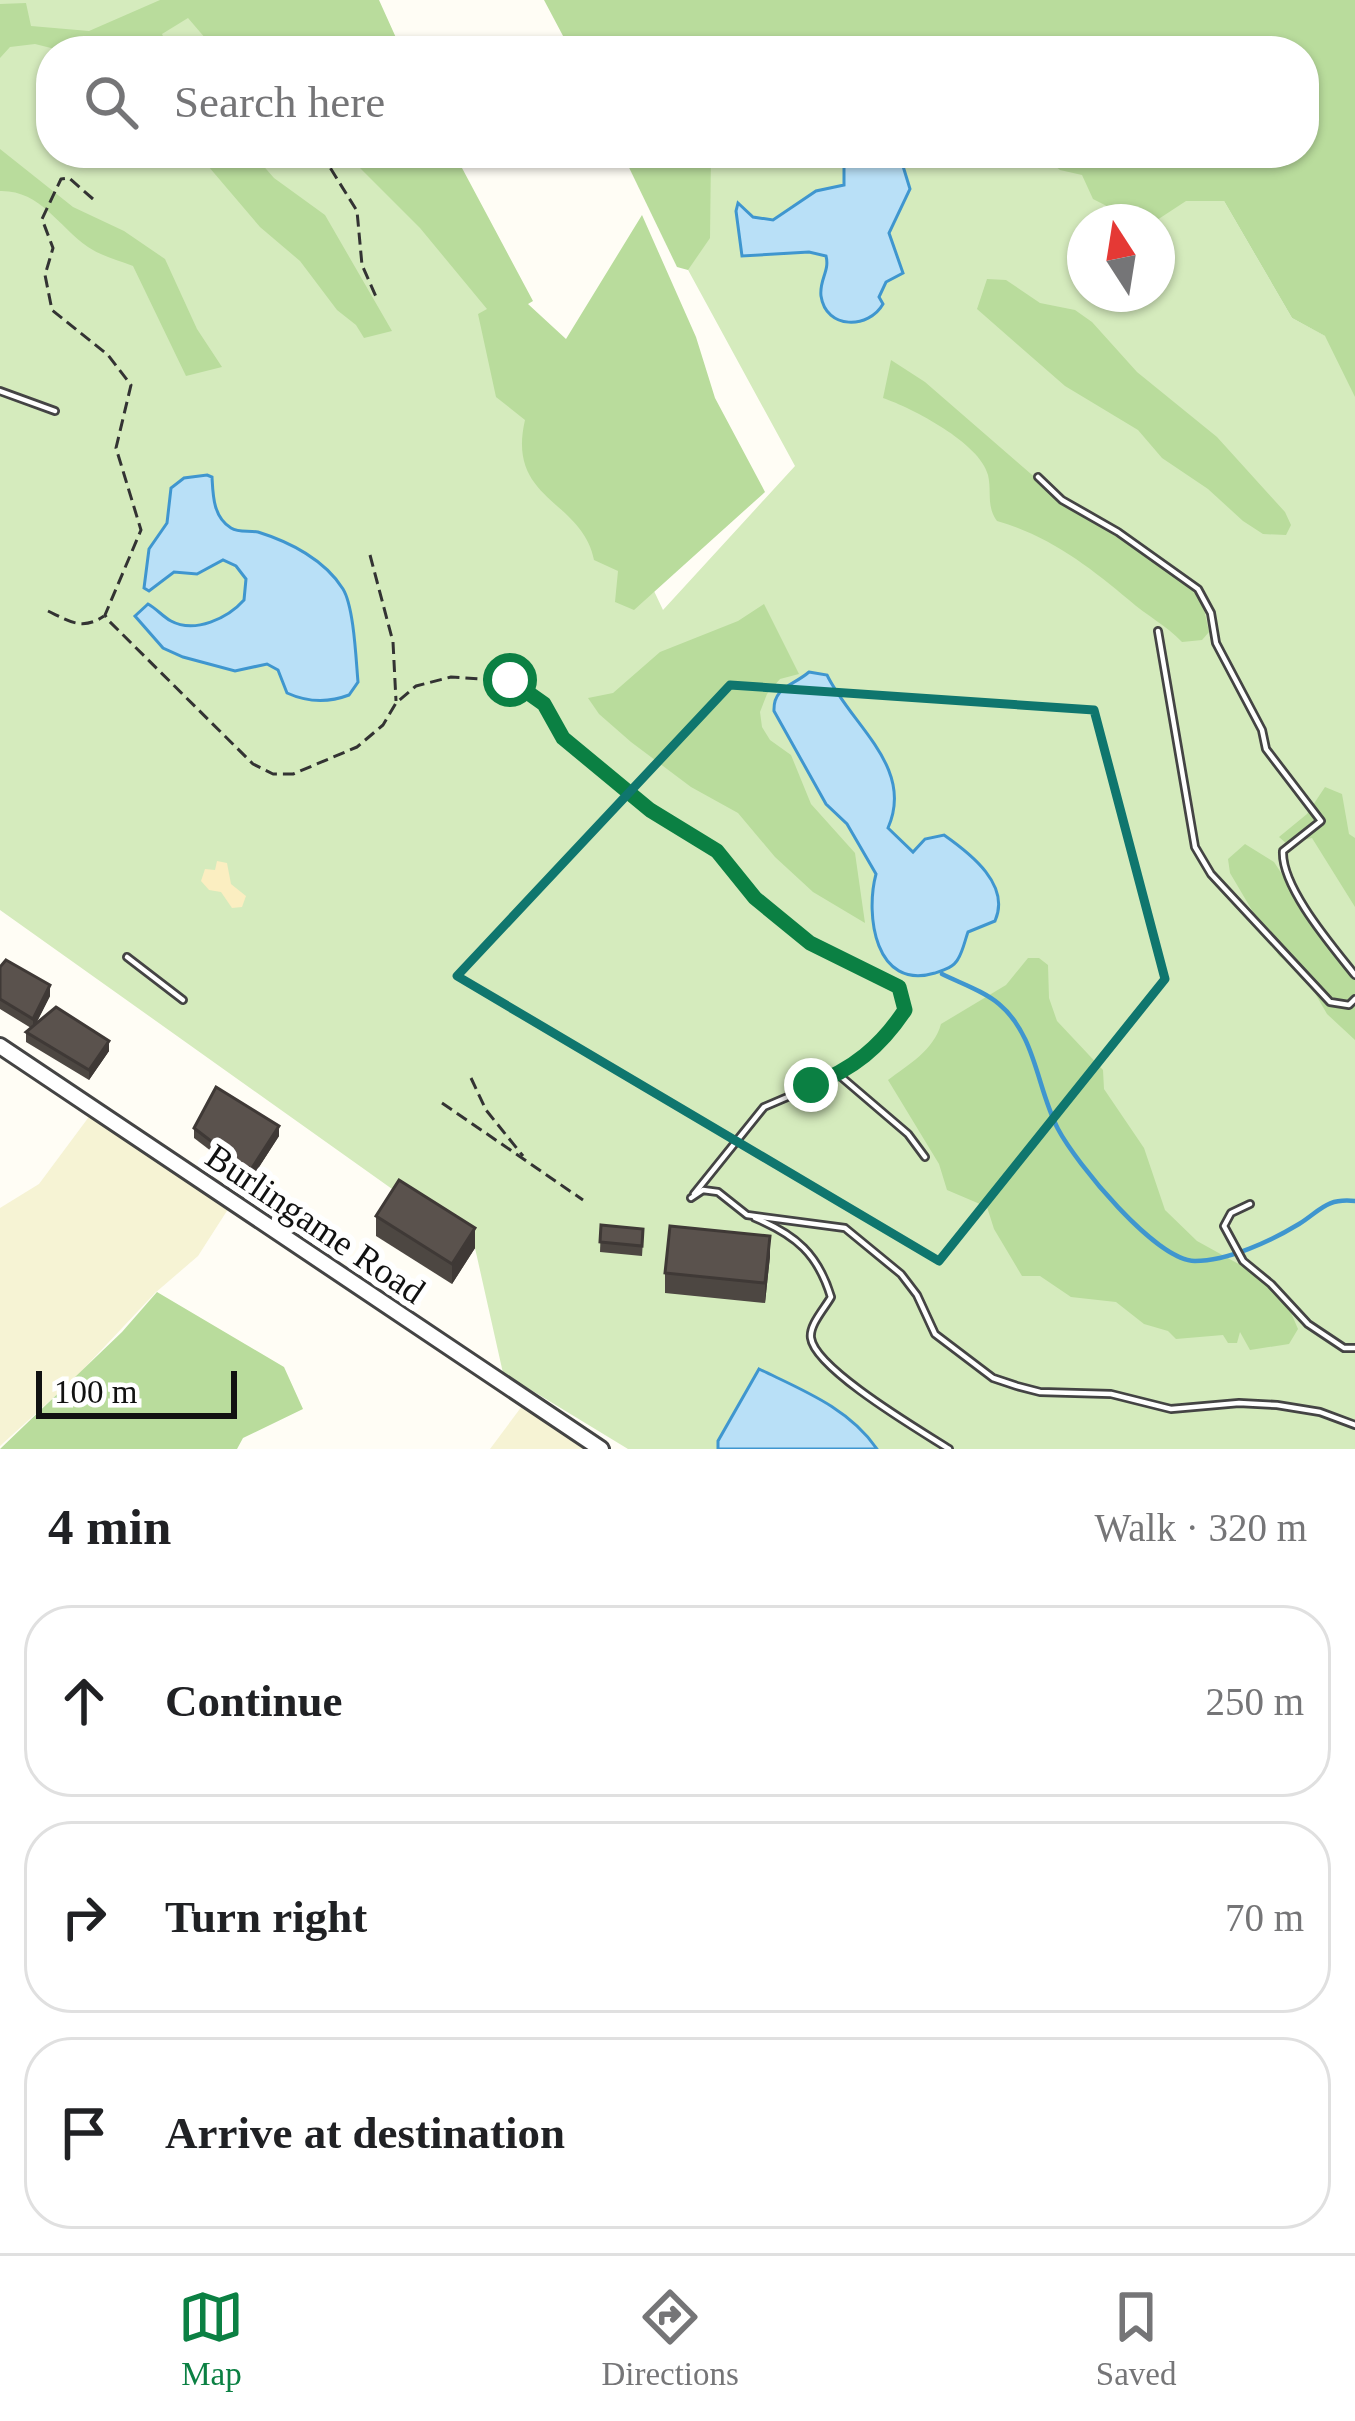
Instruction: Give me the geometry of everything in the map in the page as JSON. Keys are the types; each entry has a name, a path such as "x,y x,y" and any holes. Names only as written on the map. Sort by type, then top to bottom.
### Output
{"street":[{"name":"Burlingame Road","path":"0,1046 601,1449"}],"lane":[{"path":"0,391 55,411"},
{"path":"1038,477 1061,500 1118,532 1198,589 1211,614 1216,643 1262,730 1266,749 1321,821 1282,851 1282,867 1355,975"},
{"path":"1158,631 1195,847 1211,874 1330,1002 1349,1005 1355,999"},
{"path":"127,957 183,1000"},
{"path":"925,1157 908,1134 838,1075 764,1107 691,1198 704,1190 718,1192 748,1215 801,1242 822,1269 831,1297 812,1326 811,1340 818,1353 870,1399 949,1449"},
{"path":"1250,1204 1231,1213 1224,1226 1243,1261 1324,1338 1355,1348"},
{"path":"748,1215 845,1228 901,1274 935,1334 993,1378 1040,1392 1111,1394 1171,1409 1277,1405 1355,1424"}],"path":[{"path":"330,168 356,211 362,265 377,299"},
{"path":"48,611 76,626 105,615 141,530 116,448 131,385 108,355 52,310 45,274 53,248 42,219 61,178 69,178 93,199"},
{"path":"370,555 393,641 396,703"},
{"path":"105,615 254,764 273,774 293,774 357,747 416,686 452,677 510,680 544,704 563,738 650,810 717,851 755,898 810,943 899,987 905,1010 883,1042 838,1075"},
{"path":"471,1078 486,1110 527,1161"},
{"path":"442,1103 583,1200"}],"highlighted area":[{"path":"730,685 1094,710 1165,979 939,1261 457,976"}],"shaded area":[{"path":"94,1110 232,1203 198,1256 0,1446 0,1208 39,1184"},
{"path":"528,1398 602,1449 490,1449"}],"green space":[{"path":"0,0 315,0 340,36 36,36 36,168 422,168 559,390 663,610 795,466 669,235 697,168 1108,168 1224,201 1292,318 1355,352 1355,1449 628,1449 503,1373 475,1248 0,910"},
{"path":"160,0 379,0 395,36 203,36 188,18 163,36 36,36 36,44 10,47 0,58 0,4 26,3 31,26 89,31"},
{"path":"544,0 1355,0 1355,397 1325,336 1292,318 1224,201 1186,201 1175,208 1175,204 1103,204 1093,199 1082,175 1058,168 1319,168 1319,36 563,36"},
{"path":"0,149 73,207 124,231 165,259 197,329 222,367 186,376 133,266 88,247 26,196 0,191"},
{"path":"210,168 265,168 325,215 392,331 364,338 300,261 260,227"},
{"path":"360,168 462,168 533,301 528,304 566,339 642,215 696,337 715,398 765,492 634,610 615,602 618,571 594,560 575,524 535,484 522,447 525,420 496,397 478,314 487,309 420,228"},
{"path":"629,168 711,168 710,238 688,270 677,267"},
{"path":"987,279 1006,280 1040,303 1078,312 1092,322 1137,372 1217,437 1285,512 1291,525 1286,535 1263,534 1243,521 1208,489 1162,458 1138,430 1065,386 977,309"},
{"path":"891,360 925,382 1068,506 1186,581 1202,600 1209,632 1202,640 1182,642 1068,553 997,521 990,504 988,475 972,451 927,418 883,398"},
{"path":"764,604 799,674 780,679 767,694 760,712 762,727 770,740 791,755 811,804 855,853 865,923 813,892 738,813 691,787 631,742 588,698 613,693 660,652 738,621"},
{"path":"1325,787 1342,794 1349,834 1355,838 1355,907 1312,838 1287,844 1279,837 1307,814"},
{"path":"1245,844 1274,862 1325,940 1355,970 1355,1040 1327,1014 1304,974 1279,956 1230,873 1228,859"},
{"path":"1028,958 1039,958 1048,965 1049,998 1057,1021 1103,1070 1104,1089 1144,1148 1165,1210 1197,1241 1264,1278 1289,1308 1298,1329 1289,1344 1250,1350 1240,1332 1237,1343 1228,1343 1223,1335 1176,1339 1168,1331 1144,1324 1116,1302 1071,1297 1040,1276 1022,1276 994,1229 987,1207 947,1190 939,1164 888,1080 926,1049 941,1024 1006,985"},
{"path":"157,1292 284,1367 303,1409 243,1438 237,1449 0,1449 122,1332"}],"sand":[{"path":"217,861 227,863 231,884 246,896 242,907 232,908 221,892 209,890 201,881 205,869 215,870"}],"water":[{"path":"844,168 904,168 910,189 889,233 903,273 886,282 877,312 849,322 831,315 821,296 826,256 809,252 742,256 736,211 738,203 753,217 773,220 816,191 844,185"},
{"path":"212,477 215,505 225,523 234,530 258,532 294,547 327,569 343,589 352,621 358,682 349,695 302,698 287,693 278,670 267,664 235,671 183,657 163,648 135,616 148,604 180,625 200,625 229,613 244,600 246,579 236,566 223,560 197,574 174,572 149,591 144,588 149,549 167,523 171,488 184,478"},
{"path":"809,672 827,675 887,766 894,806 888,828 913,852 925,839 944,835 976,861 993,883 999,908 995,921 968,932 958,959 945,969 915,976 899,971 879,946 872,909 876,874 847,824 826,804 774,711 780,692"},
{"path":"759,1369 839,1411 877,1449 718,1449 718,1441"}],"building":[{"path":"6,960 50,985 33,1019 0,999 0,967"},
{"path":"56,1007 109,1041 89,1070 26,1032"},
{"path":"216,1087 279,1126 250,1171 194,1128"},
{"path":"399,1180 475,1228 452,1264 376,1216"},
{"path":"601,1225 643,1229 642,1246 600,1242"},
{"path":"670,1226 770,1236 765,1283 665,1273"}],"waterway":[{"path":"942,974 986,995 1011,1017 1067,1144 1118,1207 1178,1256 1195,1261 1235,1254 1288,1230 1330,1203 1355,1201"}],"route":[{"path":"510,680 544,704 563,738 650,810 717,851 755,898 810,943 899,987 905,1010 883,1042 838,1075 811,1085"}]}
